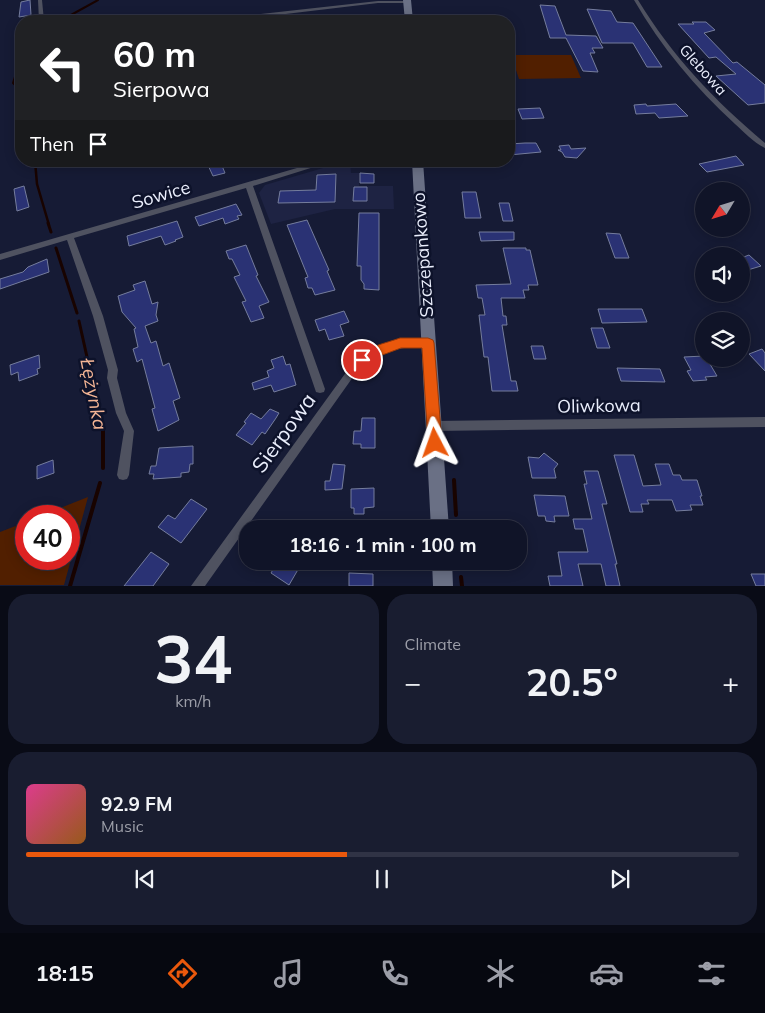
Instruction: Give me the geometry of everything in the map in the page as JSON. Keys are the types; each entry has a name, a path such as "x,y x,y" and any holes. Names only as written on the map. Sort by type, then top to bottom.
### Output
{"street":[{"path":"40,0 41,15"},
{"name":"Glebowa","path":"636,0 662,42 692,78 730,116 765,146"},
{"path":"265,15 378,2 408,1 409,15"},
{"name":"Sowice","path":"0,257 249,185 297,167"},
{"name":"Szczepankowo","path":"417,167 439,520"},
{"path":"249,185 320,389"},
{"path":"70,237 98,316 113,370 112,378 121,413 129,431 123,475"},
{"name":"Sierpowa","path":"197,586 356,367 372,354 400,343 428,343"},
{"name":"Oliwkowa","path":"434,426 765,422"},
{"path":"442,570 443,586"}],"shaded area":[{"path":"515,55 571,55 581,78 519,79 515,67"},
{"path":"326,167 350,167 351,173 360,173 359,186 393,186 394,209 335,209 271,224 259,193 265,185"},
{"path":"88,497 80,526 80,505 68,505"},
{"path":"15,526 15,570 68,570 64,585 0,585 0,532"}],"building":[{"path":"30,0 31,15 19,15 21,2"},
{"path":"540,5 555,6 566,35 596,36 603,48 592,48 595,53 590,53 598,72 583,71 566,38 550,38"},
{"path":"587,9 611,11 617,22 633,23 662,67 647,67 633,43 602,43"},
{"path":"692,22 706,22 715,30 704,33 733,63 737,62 765,85 765,103 748,105 716,76 736,74 716,57 709,58 678,24 694,24"},
{"path":"646,104 647,106 676,104 688,116 659,118 655,113 636,114 634,105"},
{"path":"540,108 544,118 522,119 518,109"},
{"path":"536,143 541,152 515,154 515,144"},
{"path":"569,145 571,149 586,148 577,158 565,157 558,150 561,150 559,146"},
{"path":"736,156 744,165 707,172 699,164"},
{"path":"209,167 222,167 225,173 213,176"},
{"path":"360,173 374,174 374,183 360,183"},
{"path":"336,174 335,202 278,203 280,191 316,190 317,175"},
{"path":"24,186 29,207 17,211 14,189"},
{"path":"354,187 367,187 367,201 353,201"},
{"path":"462,192 476,192 481,218 465,218"},
{"path":"499,203 509,203 513,221 503,221"},
{"path":"236,204 242,215 237,216 239,219 225,224 223,218 199,226 195,217"},
{"path":"359,213 379,213 379,290 364,289 364,284 361,280 361,266 357,266"},
{"path":"307,220 329,270 327,271 335,290 315,295 312,288 308,288 305,278 308,277 287,225"},
{"path":"177,221 183,237 176,241 165,245 161,236 129,246 127,236"},
{"path":"479,232 514,232 514,240 481,241"},
{"path":"606,233 620,234 629,258 615,258"},
{"path":"246,245 258,275 256,276 269,302 259,306 264,318 251,322 242,302 246,301 234,277 240,275 226,251"},
{"path":"503,248 526,248 526,250 530,250 538,285 528,285 529,290 523,290 525,298 501,298 503,316 506,316 507,325 502,325 511,381 516,381 518,391 492,391 488,357 484,357 479,315 485,315 482,298 478,298 476,285 511,284"},
{"path":"750,256 761,266 750,269"},
{"path":"47,259 49,272 0,289 0,279 23,272 28,267"},
{"path":"145,281 152,304 158,302 156,315 158,321 145,326 151,343 156,341 163,366 169,363 180,398 173,401 179,420 158,431 152,409 155,408 142,359 137,362 133,349 138,347 134,329 136,328 122,312 118,296 135,290 133,285"},
{"path":"598,309 642,309 647,322 602,323"},
{"path":"344,311 349,322 340,325 344,336 329,340 325,329 319,331 315,320"},
{"path":"591,328 603,328 610,348 597,348"},
{"path":"531,346 543,346 546,359 534,359"},
{"path":"762,349 765,353 765,371 750,355"},
{"path":"39,355 40,368 37,369 38,374 19,381 18,372 11,375 10,365"},
{"path":"283,356 286,365 290,364 296,385 274,392 271,385 254,390 252,383 269,377 267,371 274,368 271,360"},
{"path":"695,356 695,367 712,367 717,376 705,377 707,380 693,381 687,371 691,370 684,357"},
{"path":"617,368 660,369 665,382 621,381"},
{"path":"270,409 279,413 265,434 262,432 252,445 236,435 246,423 244,422 251,413 261,419"},
{"path":"362,418 375,418 375,448 361,448 361,444 353,444 354,431 361,431"},
{"path":"193,446 193,464 190,464 189,472 181,473 181,477 153,479 154,474 149,474 151,466 156,466 159,448"},
{"path":"544,453 558,464 554,469 556,478 532,478 528,457 539,458"},
{"path":"614,455 634,455 643,486 661,485 655,464 669,464 673,475 680,475 682,480 697,480 703,505 690,505 692,510 676,511 672,500 647,500 649,504 641,504 643,512 630,512"},
{"path":"53,460 54,473 37,479 37,466"},
{"path":"333,464 345,465 342,489 325,490 325,481 330,481"},
{"path":"584,471 598,471 607,504 602,504 617,564 615,564 620,586 606,586 601,564 578,564 583,586 550,586 548,576 562,576 558,552 588,552 583,529 575,529 573,519 592,519 584,484 587,484"},
{"path":"374,488 374,507 364,508 364,514 354,514 354,508 351,508 351,489"},
{"path":"534,495 565,496 569,516 554,516 555,522 546,521 545,516 538,516"},
{"path":"191,499 207,509 181,543 158,527 168,515 175,519"},
{"path":"151,552 169,564 153,586 124,586"},
{"path":"273,570 298,570 289,585 271,573"},
{"path":"349,573 373,574 373,586 349,586"},
{"path":"751,574 765,574 765,586 756,586"}],"waterway":[{"name":"Łężynka","path":"71,15 98,0"},
{"name":"Łężynka","path":"15,77 13,83 15,85"},
{"name":"Łężynka","path":"36,167 37,184 49,225"},
{"name":"Łężynka","path":"48,223 51,232"},
{"name":"Łężynka","path":"56,248 77,313"},
{"name":"Łężynka","path":"79,321 93,384"},
{"name":"Łężynka","path":"93,383 103,430 103,468"},
{"path":"454,480 456,515"},
{"name":"Łężynka","path":"70,586 100,483"},
{"path":"461,577 462,586"}],"route":[{"path":"362,360 400,343 428,343 435,443"}]}
